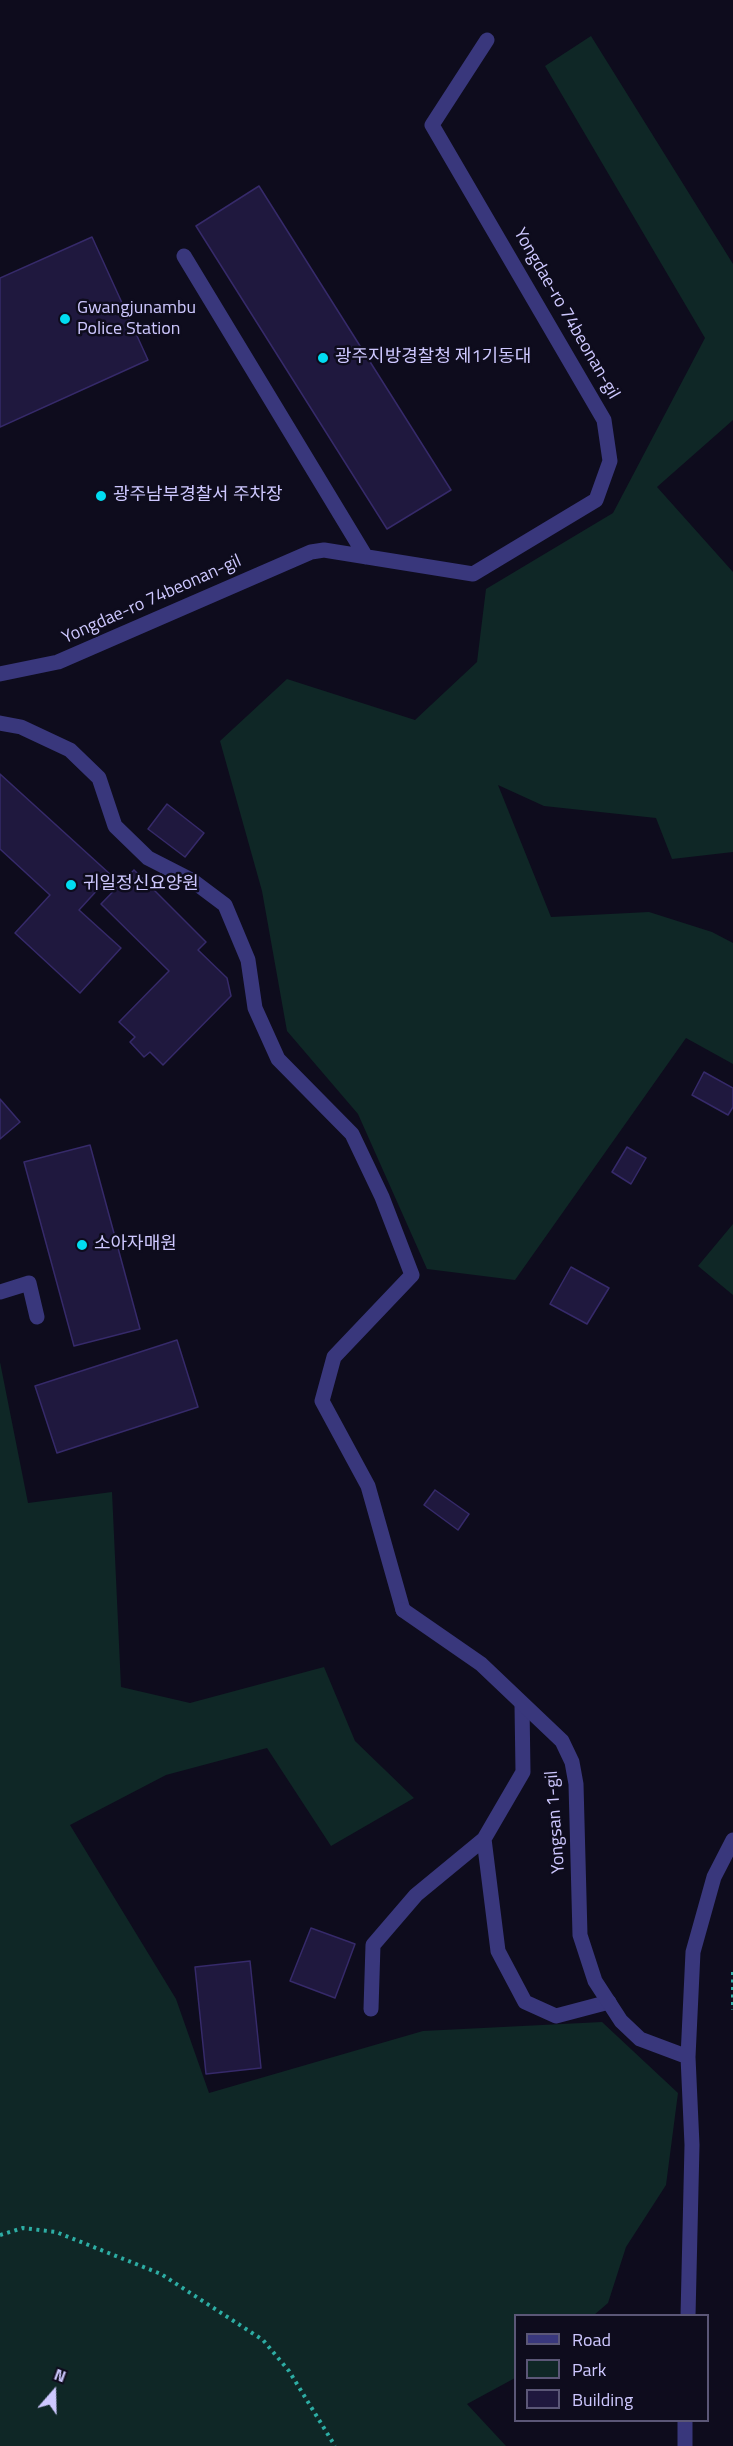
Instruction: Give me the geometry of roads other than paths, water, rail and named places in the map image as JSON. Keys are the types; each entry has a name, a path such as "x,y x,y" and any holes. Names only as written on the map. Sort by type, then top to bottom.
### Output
{"street":[{"name":"Yongdae-ro 74beonan-gil","path":"0,674 58,662 91,649 299,555 324,550 474,574 596,500 610,461 604,420 432,125 487,40"},
{"path":"183,256 366,557"},
{"name":"Yongsan 1-gil","path":"0,723 21,727 70,750 99,778 115,826 148,858 193,881 225,905 248,960 255,1008 278,1059 352,1134 382,1197 412,1275 334,1357 322,1401 368,1486 403,1610 481,1664 561,1741 572,1762 576,1784 580,1935 595,1981 621,2021 640,2039 688,2057"},
{"path":"0,1292 29,1282 37,1317"},
{"path":"371,2009 373,1945 416,1895 484,1839 523,1772 522,1705"},
{"path":"484,1839 498,1951 525,2002 556,2016 609,2002"},
{"path":"688,2314 692,2145 688,2057 693,1952 714,1877 733,1840"},
{"path":"684,2446 685,2422"}],"place":[{"name":"Gwangjunambu Police Station","path":"65,319"},
{"name":"광주지방경찰청 제1기동대","path":"323,358"},
{"name":"광주남부경찰서 주차장","path":"101,496"},
{"name":"귀일정신요양원","path":"71,885"},
{"name":"소아자매원","path":"82,1245"}]}
